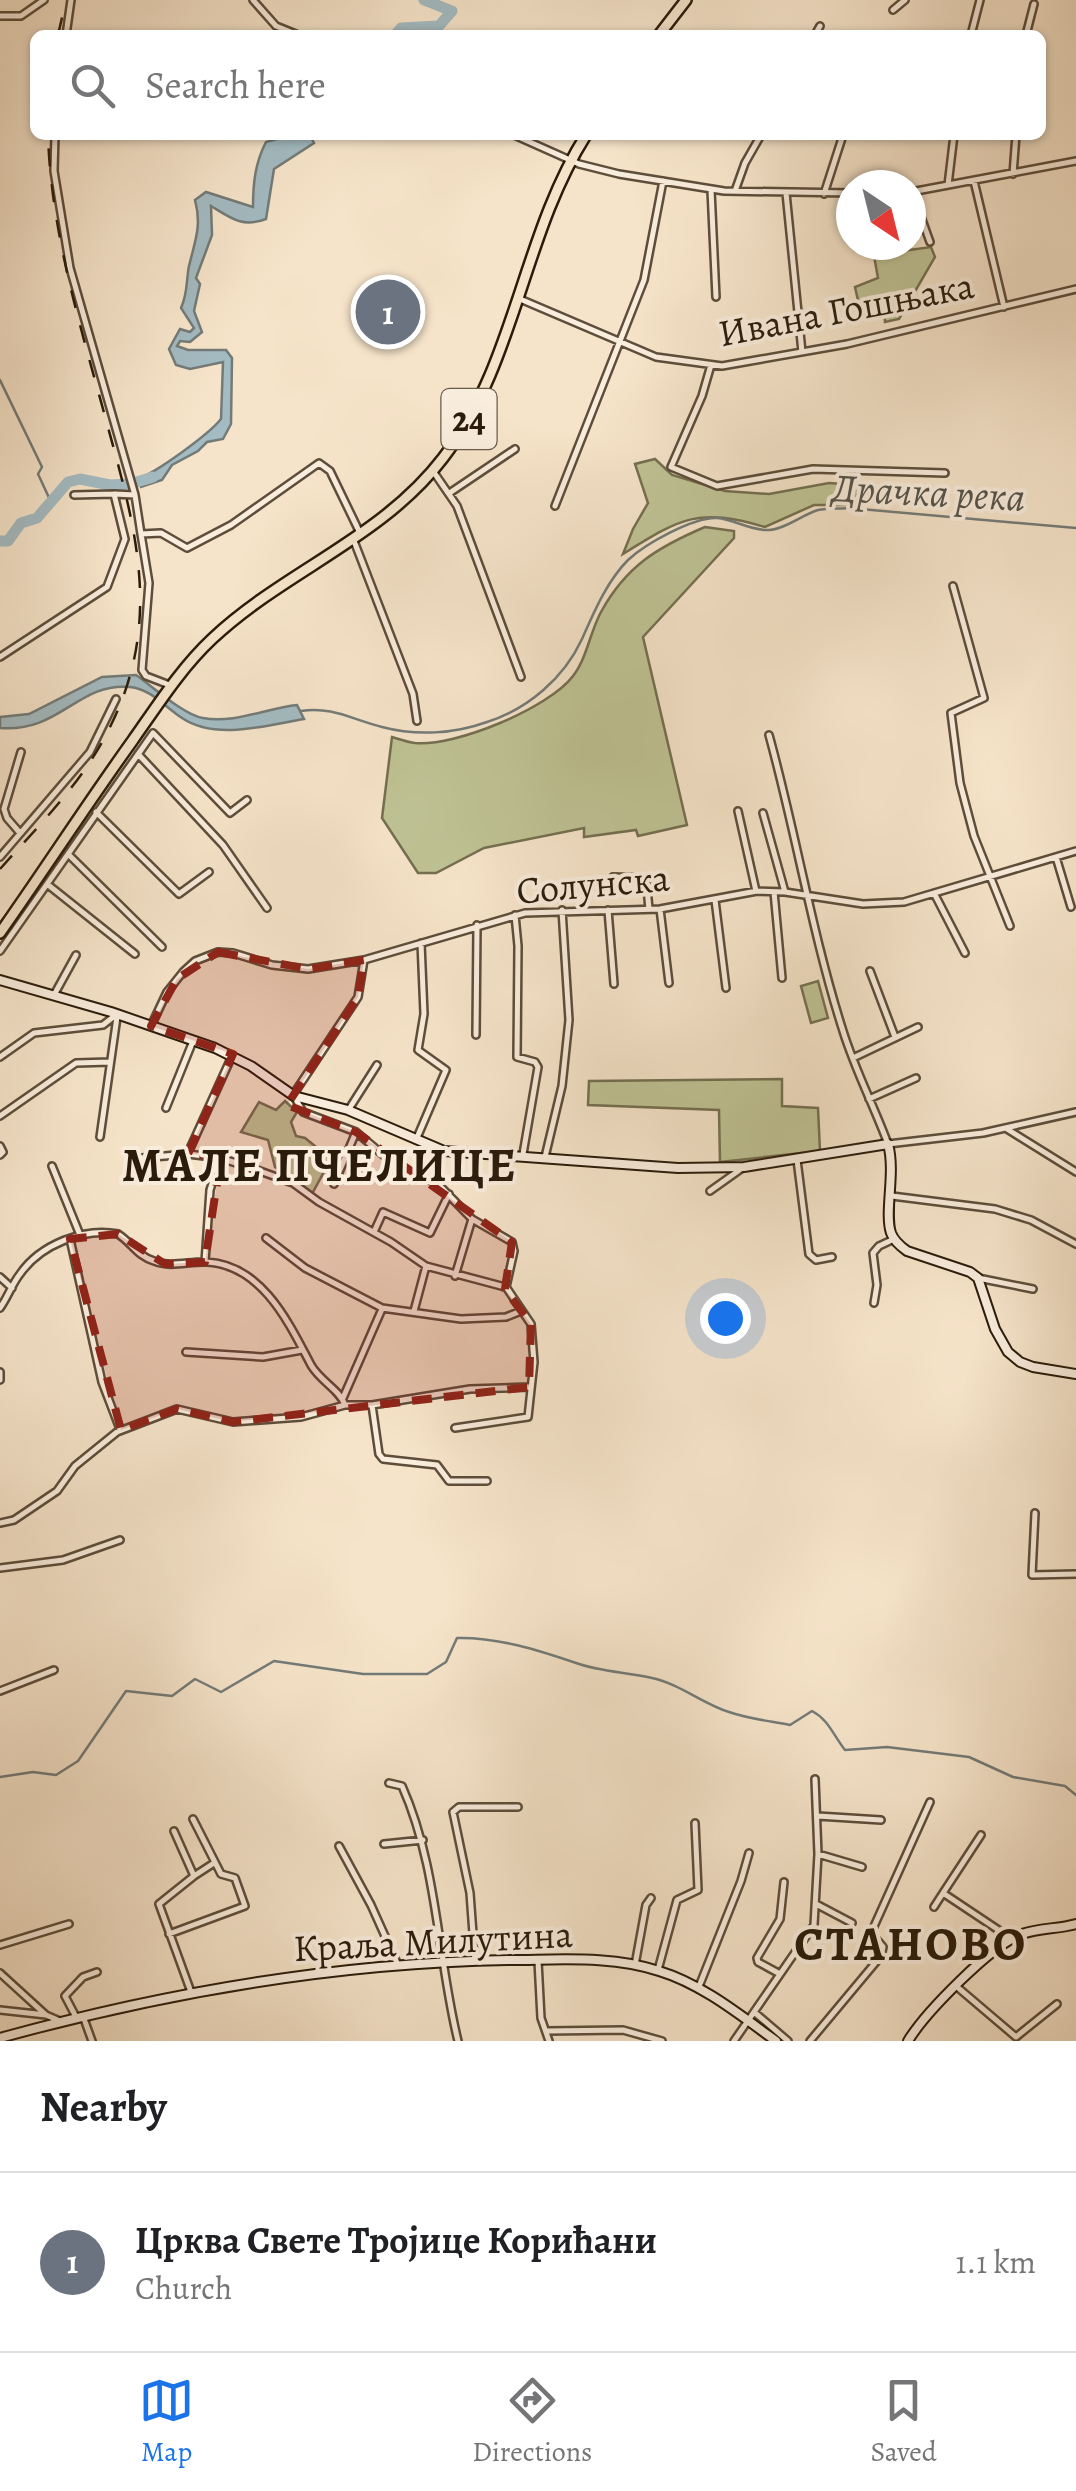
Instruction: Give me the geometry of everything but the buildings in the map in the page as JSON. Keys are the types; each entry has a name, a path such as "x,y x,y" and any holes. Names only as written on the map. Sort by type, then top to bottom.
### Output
{"main road":[{"path":"664,30 686,0"},
{"name":"24","path":"0,933 200,651 230,622 358,538 400,505 433,470 466,424 485,388 544,216 583,140"}],"street":[{"path":"0,16 20,16 44,0"},
{"path":"67,30 71,0"},
{"path":"254,0 276,26 286,30"},
{"path":"893,10 905,0"},
{"path":"973,30 980,0"},
{"path":"1027,30 1034,4"},
{"path":"818,30 820,26"},
{"path":"55,140 54,171 70,268 132,478 142,534 149,583 142,654 144,674 172,687"},
{"path":"525,140 599,170 735,192 836,194"},
{"path":"735,192 744,164 758,140"},
{"path":"824,194 841,140"},
{"path":"948,185 953,140"},
{"path":"1013,174 1016,140"},
{"path":"926,189 1076,161 1076,153"},
{"path":"555,506 644,280 664,181"},
{"path":"974,181 1004,306"},
{"path":"711,189 716,297"},
{"path":"786,193 802,352"},
{"path":"926,231 930,242"},
{"name":"Ивана Гошњака","path":"516,297 656,357 722,366 802,352 1076,289"},
{"path":"711,364 702,396 671,466 717,486 813,469 945,473"},
{"path":"450,492 515,449"},
{"path":"142,534 161,533 184,547 194,546 319,464 330,472 358,538 413,694 417,721"},
{"path":"433,470 450,492 521,677"},
{"path":"74,494 135,495"},
{"path":"0,657 107,587 125,536 114,494"},
{"path":"953,586 984,698 951,713 960,783 989,876 1010,926"},
{"path":"0,857 90,752 116,700"},
{"path":"0,951 153,733 230,813 246,800"},
{"path":"769,735 812,920 852,1058 888,1144 892,1166 890,1229 894,1239 907,1251 942,1261 978,1278 1033,1289"},
{"path":"20,833 4,810 22,752"},
{"path":"137,754 223,845 267,908"},
{"path":"738,811 756,892"},
{"path":"96,812 179,894 208,872"},
{"path":"763,814 786,892"},
{"name":"Солунска","path":"151,1026 177,979 189,966 213,953 233,952 272,965 308,969 364,960 515,915 562,910 660,909 756,892 809,894 875,904 904,902 1076,851"},
{"path":"68,853 162,947"},
{"path":"1056,856 1071,907"},
{"path":"613,877 646,878 649,909"},
{"path":"47,884 135,954"},
{"path":"774,892 782,978"},
{"path":"934,893 965,953"},
{"path":"716,900 726,988"},
{"path":"660,909 669,982"},
{"path":"545,1157 562,1086 568,1020 562,910"},
{"path":"608,910 614,984"},
{"path":"515,915 517,1058 538,1066 523,1154"},
{"path":"476,1035 477,926"},
{"path":"416,1140 446,1070 418,1050 424,1014 421,944"},
{"path":"54,995 76,955"},
{"path":"294,1096 358,996 364,960"},
{"path":"870,971 895,1037"},
{"path":"0,980 194,1041 232,1056 294,1096 348,1110 451,1152 744,1167 1005,1128 1076,1112"},
{"path":"0,1057 34,1033 104,1026 118,1014"},
{"path":"100,1137 118,1014"},
{"path":"852,1058 918,1027"},
{"path":"166,1108 194,1041"},
{"path":"188,1154 232,1056"},
{"path":"0,1116 76,1062 110,1062"},
{"path":"348,1110 377,1066"},
{"path":"869,1099 916,1078"},
{"path":"294,1096 306,1114 356,1132 400,1169 431,1180 472,1219 512,1242 514,1252 506,1287 531,1324 534,1362 530,1413 523,1420 454,1428"},
{"path":"1005,1128 1076,1172"},
{"path":"334,1184 356,1132"},
{"path":"0,1146 0,1155"},
{"path":"130,1159 188,1154 220,1158 293,1183 426,1266 506,1287"},
{"path":"205,1262 210,1190 220,1158"},
{"path":"797,1160 810,1254 816,1260 832,1257"},
{"path":"52,1166 80,1235"},
{"path":"716,1167 724,1181"},
{"path":"710,1191 744,1167"},
{"path":"374,1232 383,1212 430,1234 450,1194"},
{"path":"892,1196 995,1209 1031,1220 1076,1244"},
{"path":"455,1276 472,1219"},
{"path":"0,1308 31,1262 80,1235 118,1234 138,1254 164,1264 205,1262 232,1267 259,1286 290,1325 317,1375 344,1402"},
{"path":"266,1238 305,1268 382,1308 461,1319 506,1317 521,1311"},
{"path":"70,1239 102,1382 121,1430"},
{"path":"874,1304 877,1285 873,1252 894,1239"},
{"path":"414,1311 426,1266"},
{"path":"0,1277 12,1288"},
{"path":"978,1278 1008,1352 1033,1367 1076,1374"},
{"path":"344,1402 382,1308"},
{"path":"186,1352 263,1357 304,1350"},
{"path":"0,1372 0,1380"},
{"path":"0,1523 14,1520 57,1490 75,1466 121,1430 177,1409 233,1422 300,1417 344,1402 372,1405 470,1389 530,1386"},
{"path":"372,1405 379,1454 385,1460 437,1465 450,1481 487,1480"},
{"path":"1034,1512 1032,1575 1076,1574"},
{"path":"0,1568 63,1560 120,1540"},
{"path":"0,1691 54,1670"},
{"path":"734,2041 814,1925 818,1854 815,1779"},
{"path":"388,1783 402,1786 423,1840 458,2041"},
{"path":"810,2041 884,1949 871,1936 930,1802"},
{"path":"475,1961 470,1893 453,1812 458,1807 518,1807"},
{"path":"818,1816 881,1820"},
{"path":"169,1934 245,1906 235,1878 221,1874 193,1819"},
{"path":"658,1970 677,1900 698,1890 695,1823"},
{"path":"174,1831 194,1876"},
{"path":"934,1907 981,1835"},
{"path":"384,1844 423,1840"},
{"path":"338,1846 398,1965"},
{"path":"698,1989 741,1881 748,1853"},
{"path":"818,1854 862,1867"},
{"path":"190,1992 159,1904 214,1863"},
{"path":"780,1974 757,1958 782,1916 784,1882"},
{"path":"943,1893 1012,1939"},
{"path":"636,1965 646,1905 651,1898"},
{"path":"816,1904 852,1923"},
{"path":"0,1945 69,1924"},
{"path":"908,2041 918,2024 956,1986 1012,1939 1028,1932 1076,1924"},
{"path":"538,1960 542,2018 549,2041"},
{"name":"Краља Милутина","path":"0,2038 80,2016 277,1977 442,1962 538,1960 636,1965 658,1970 751,2017 776,2041"},
{"path":"92,2041 65,1996 83,1976 97,1972"},
{"path":"0,1973 46,2015"},
{"path":"956,1986 1016,2037 1057,2004"},
{"path":"0,2010 46,2015 60,2021"},
{"path":"751,2017 788,2041"},
{"path":"35,2028 37,2041"},
{"path":"547,2031 623,2030 662,2041"}],"highlighted area":[{"path":"218,952 308,969 364,960 358,997 287,1105 356,1132 512,1242 505,1289 531,1324 529,1387 233,1422 177,1409 121,1430 70,1239 118,1234 165,1264 205,1262 221,1156 188,1154 233,1054 151,1026 177,979"}],"green space":[{"path":"931,247 935,257 899,319 885,322 884,310 860,309 855,287 878,278 875,260 926,260 926,248"},
{"path":"655,459 672,475 725,491 769,494 829,483 857,485 860,489 853,505 814,505 765,527 706,517 676,524 623,554 648,503 635,464"},
{"path":"705,527 734,531 734,538 643,637 687,825 638,836 636,830 584,837 584,828 484,848 436,873 418,873 382,818 392,737 415,743 453,739 500,723 544,701 578,669 601,612 632,570 672,542"},
{"path":"818,981 828,1018 811,1023 801,986"},
{"path":"782,1079 782,1106 818,1108 820,1151 720,1162 719,1110 588,1105 589,1081"},
{"path":"285,1101 297,1112 291,1122 296,1136 305,1138 336,1163 332,1172 325,1170 312,1194 275,1167 268,1140 241,1132 259,1102 276,1110"}],"water":[{"path":"266,142 314,143 274,169 266,219 243,222 211,206 212,235 196,278 200,284 194,311 202,332 177,346 188,350 226,350 232,358 231,424 223,439 207,442 172,465 162,480 141,487 139,478 182,452 221,419 223,362 190,369 176,365 169,349 180,329 190,332 194,328 181,308 197,233 195,200 206,192 253,207 255,174"},
{"path":"136,675 195,716 238,717 297,705 304,719 242,729 210,729 182,718 145,691 130,687 96,692 38,723 0,728 0,717 29,714 102,677"}],"waterway":[{"path":"399,30 439,26 452,11 424,0"},
{"path":"0,380 42,467 38,474 51,502"},
{"path":"0,541 8,541 21,523 37,518 68,482 80,479 130,484 153,477"},
{"name":"Драчка река","path":"301,711 333,712 382,727 421,733 474,726 517,709 565,667 620,568 670,533 707,519 769,530 818,510 849,508 1076,528"},
{"path":"0,1777 33,1772 56,1775 78,1761 126,1691 172,1696 195,1679 221,1692 274,1661 363,1674 427,1674 446,1662 457,1638 472,1638 652,1678 752,1718 790,1725 812,1711 827,1723 845,1750 887,1747 969,1757 1013,1777 1065,1786 1076,1795"}],"railway":[{"path":"59,30 66,0"},
{"path":"0,869 61,801 111,725 137,645 140,606 133,529 60,239 48,140"}],"place":[{"name":"Црква Свете Тројице Корићани","path":"388,312"}],"district":[{"name":"МАЛЕ ПЧЕЛИЦЕ","path":"320,1164"},
{"name":"СТАНОВО","path":"911,1943"}]}
